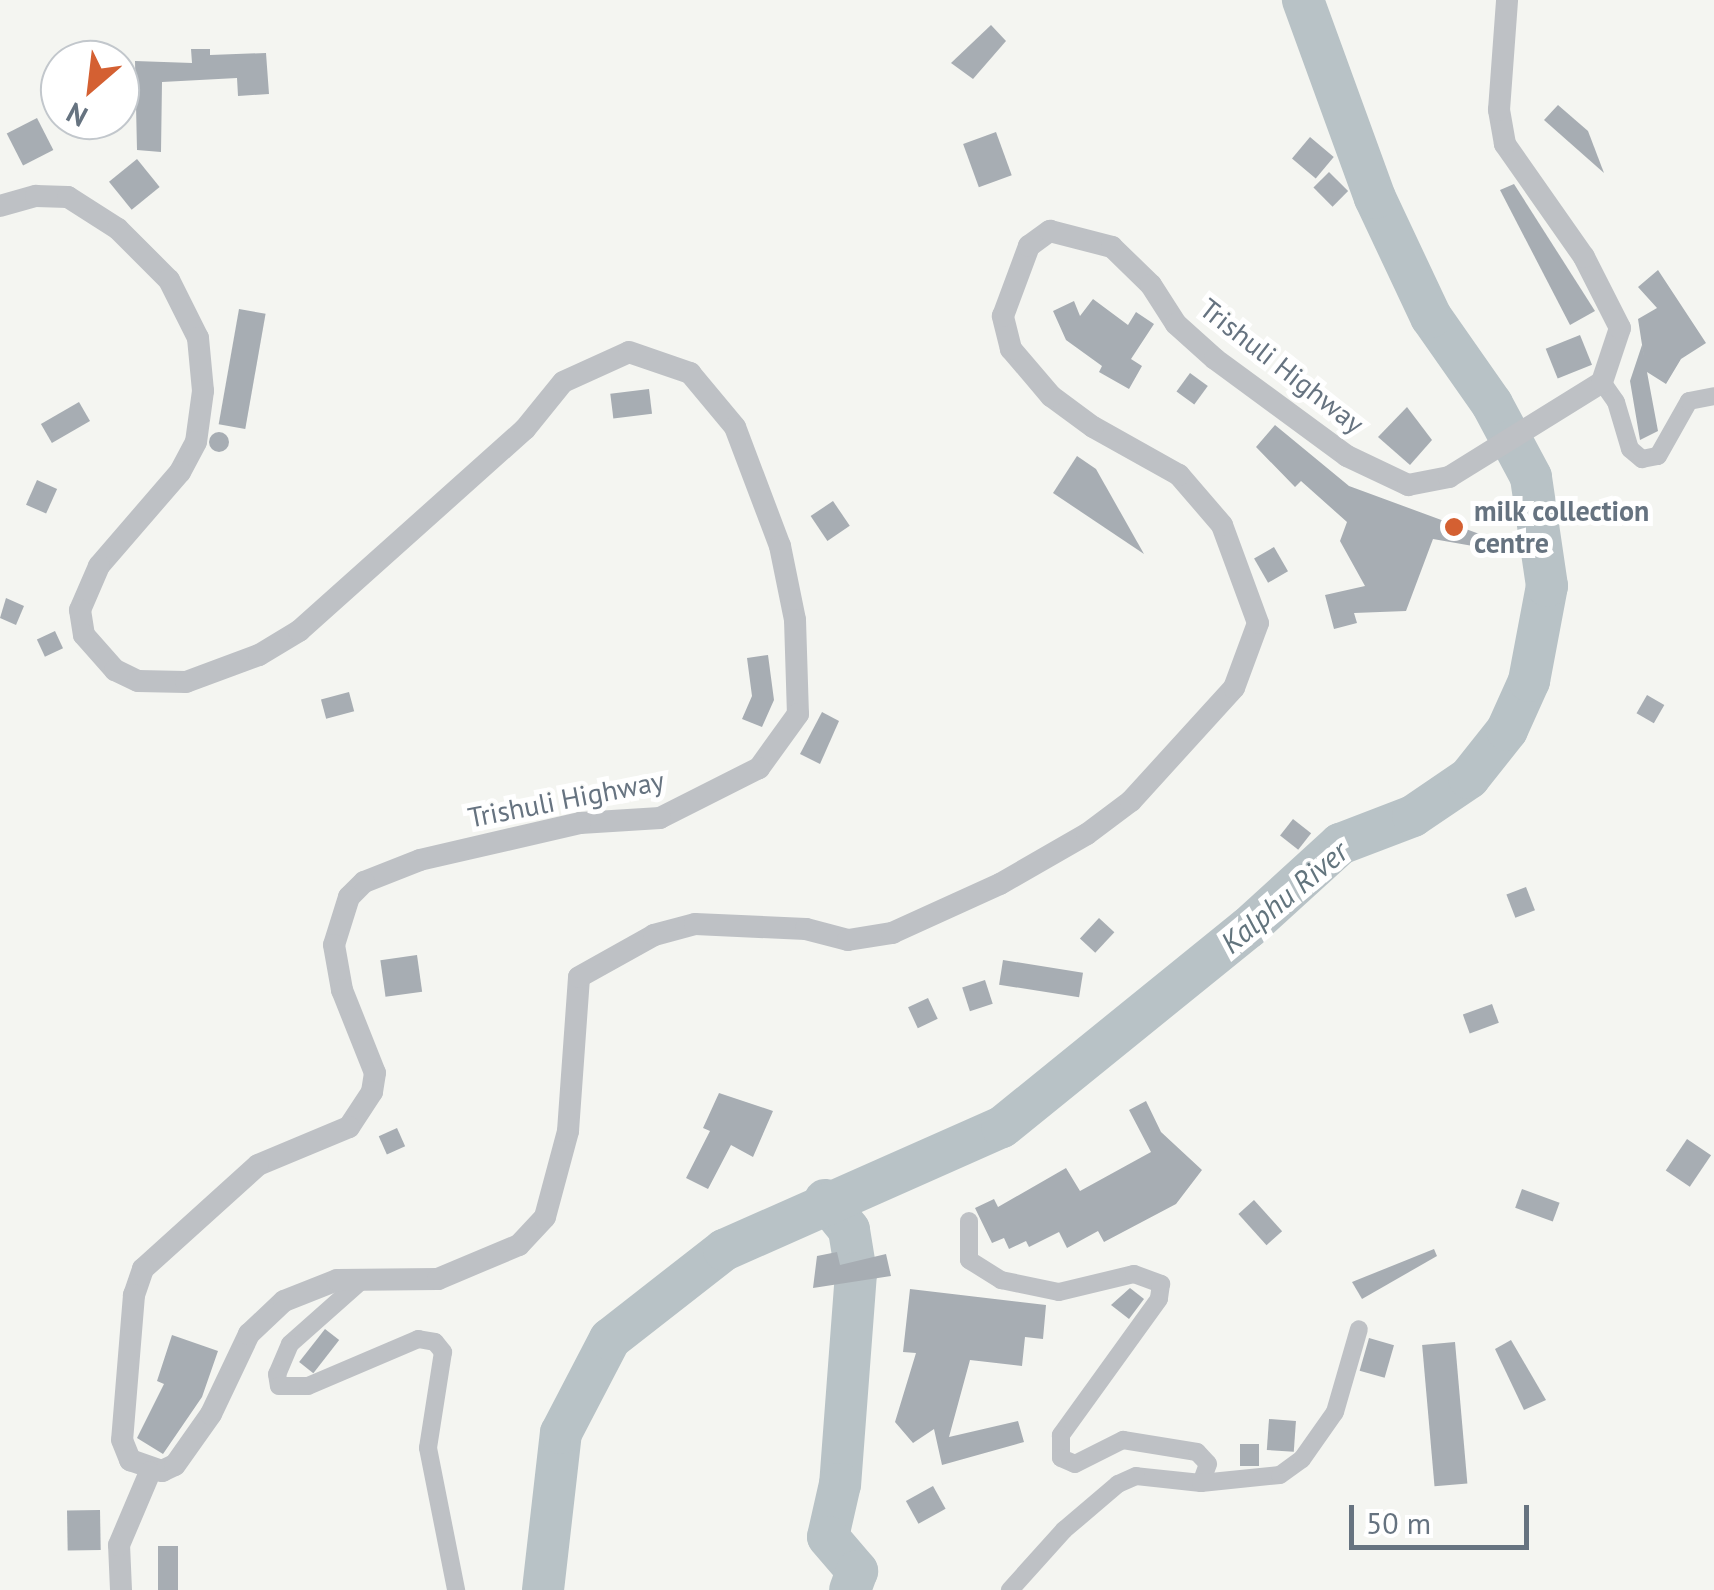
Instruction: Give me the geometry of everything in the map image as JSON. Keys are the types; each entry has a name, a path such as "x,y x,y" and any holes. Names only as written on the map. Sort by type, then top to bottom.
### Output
{"street":[{"path":"1507,0 1499,110 1506,144 1584,257 1620,328 1602,382 1616,402 1630,448 1642,460 1658,456 1690,401 1714,396"},
{"name":"Trishuli Highway","path":"0,206 36,196 68,196 118,229 169,280 198,338 204,391 196,442 180,472 99,566 80,610 84,635 115,670 148,683 186,682 259,655 299,631 525,430 563,382 629,352 690,373 735,426 780,546 795,620 798,714 759,768 660,818 580,823 420,860 364,882 348,898 334,945 342,990 375,1074 372,1092 349,1127 258,1166 143,1269 134,1296 122,1440 130,1460 150,1472 174,1465 211,1414 249,1334 284,1301 337,1280 438,1280 519,1245 546,1216 568,1131 579,977 654,935 695,924 806,929 848,940 892,933 1000,884 1088,834 1131,800 1234,688 1258,623 1222,525 1179,474 1093,427 1051,396 1011,348 1004,316 1012,282 1039,239 1050,231 1070,232 1112,247 1151,285 1176,324 1215,359 1385,477 1408,486 1442,481 1602,382"},
{"path":"969,1221 969,1260 1001,1280 1059,1292 1134,1274 1160,1284 1159,1298 1058,1448 1061,1458 1075,1464 1123,1440 1197,1452 1208,1464 1201,1483"},
{"path":"360,1281 290,1344 277,1374 279,1386 308,1386 418,1340 443,1352 428,1448 456,1590"},
{"path":"1010,1590 1064,1530 1118,1484 1136,1476 1201,1483 1280,1475 1302,1459 1334,1412 1359,1328"},
{"path":"121,1590 119,1545 150,1472"}],"building":[{"path":"991,25 1006,41 973,79 951,63"},
{"path":"191,49 210,49 210,55 266,53 269,94 238,96 237,78 162,82 161,152 137,150 140,61 192,63"},
{"path":"1558,105 1588,131 1604,173 1544,120"},
{"path":"37,118 40,140 48,140 53,150 23,166 7,133"},
{"path":"996,132 1012,175 979,187 963,144"},
{"path":"1310,137 1334,157 1316,178 1292,158"},
{"path":"137,159 160,187 132,210 109,182"},
{"path":"1329,172 1348,191 1333,207 1313,188"},
{"path":"1514,184 1595,311 1570,325 1500,190"},
{"path":"1658,270 1706,343 1681,359 1666,384 1647,372 1658,431 1640,440 1630,381 1642,345 1645,364 1638,319 1657,308 1638,287"},
{"path":"1093,299 1128,325 1136,312 1154,324 1131,359 1142,366 1129,389 1099,372 1102,366 1066,340 1053,311 1074,301 1080,316"},
{"path":"239,309 266,314 245,429 219,424"},
{"path":"1580,335 1592,365 1558,379 1546,349"},
{"path":"1190,373 1208,386 1194,405 1176,392"},
{"path":"649,389 652,414 613,419 610,394"},
{"path":"79,402 90,421 52,443 41,424"},
{"path":"1407,407 1432,440 1410,465 1378,437"},
{"path":"1275,425 1349,486 1493,539 1490,549 1433,539 1406,611 1354,613 1357,623 1334,629 1325,595 1365,586 1340,541 1347,522 1301,481 1295,487 1256,447"},
{"path":"215,432 223,432 229,442 223,452 215,452 209,446 209,438"},
{"path":"1077,456 1096,469 1144,554 1053,493"},
{"path":"37,480 57,489 46,514 26,505"},
{"path":"833,501 850,526 827,541 811,516"},
{"path":"1274,547 1288,571 1268,583 1254,558"},
{"path":"6,598 24,606 16,625 0,618"},
{"path":"55,631 63,648 45,657 37,639"},
{"path":"768,655 774,700 762,727 742,719 752,696 747,658"},
{"path":"349,692 354,711 326,719 321,700"},
{"path":"1647,695 1664,705 1654,723 1636,713"},
{"path":"822,712 839,721 820,764 800,754"},
{"path":"1293,819 1311,833 1298,850 1280,836"},
{"path":"1526,887 1535,910 1515,918 1506,895"},
{"path":"1099,918 1114,932 1095,953 1080,938"},
{"path":"417,955 422,992 386,997 380,960"},
{"path":"1003,960 1083,973 1079,997 999,985"},
{"path":"985,980 993,1004 970,1011 962,987"},
{"path":"928,998 938,1019 918,1028 908,1007"},
{"path":"1492,1004 1499,1023 1470,1033 1463,1015"},
{"path":"719,1093 773,1111 753,1157 731,1145 708,1189 686,1178 710,1131 703,1128"},
{"path":"1146,1101 1161,1132 1202,1170 1176,1204 1104,1242 1098,1231 1067,1248 1059,1232 1029,1247 1026,1241 1009,1249 1004,1238 992,1243 975,1208 994,1199 998,1207 1066,1168 1080,1191 1151,1152 1129,1110"},
{"path":"397,1128 405,1146 387,1154 379,1136"},
{"path":"1687,1139 1711,1155 1690,1187 1666,1171"},
{"path":"1522,1189 1560,1203 1553,1221 1515,1208"},
{"path":"1254,1200 1282,1231 1266,1245 1238,1214"},
{"path":"1434,1249 1437,1256 1362,1299 1352,1282"},
{"path":"837,1252 840,1265 886,1254 891,1276 813,1288 817,1256"},
{"path":"1130,1288 1144,1299 1129,1319 1111,1305"},
{"path":"910,1289 1046,1305 1043,1339 1025,1337 1022,1366 970,1360 949,1437 1018,1421 1024,1442 942,1465 934,1429 913,1443 895,1422 916,1353 903,1352"},
{"path":"325,1329 339,1340 313,1373 299,1362"},
{"path":"172,1335 218,1351 202,1397 163,1454 137,1438 164,1384 157,1381"},
{"path":"1369,1338 1394,1345 1385,1378 1360,1371"},
{"path":"1511,1340 1546,1400 1524,1410 1495,1349"},
{"path":"1455,1342 1467,1483 1435,1486 1422,1345"},
{"path":"1269,1419 1296,1421 1294,1452 1267,1450"},
{"path":"1240,1444 1259,1444 1259,1466 1240,1466"},
{"path":"933,1486 946,1509 918,1524 906,1501"},
{"path":"100,1510 101,1550 68,1551 67,1511"},
{"path":"158,1546 178,1546 178,1590 158,1590"}],"waterway":[{"name":"Kalphu River","path":"543,1590 561,1433 610,1339 724,1250 1002,1127 1248,928 1340,844 1413,816 1469,778 1507,730 1529,681 1547,586 1531,477 1492,404 1431,317 1375,198 1303,0"},
{"path":"825,1200 849,1230 856,1273 840,1484 828,1537 857,1571 850,1590"}],"place":[{"name":"milk collection centre","path":"1454,527"}]}
